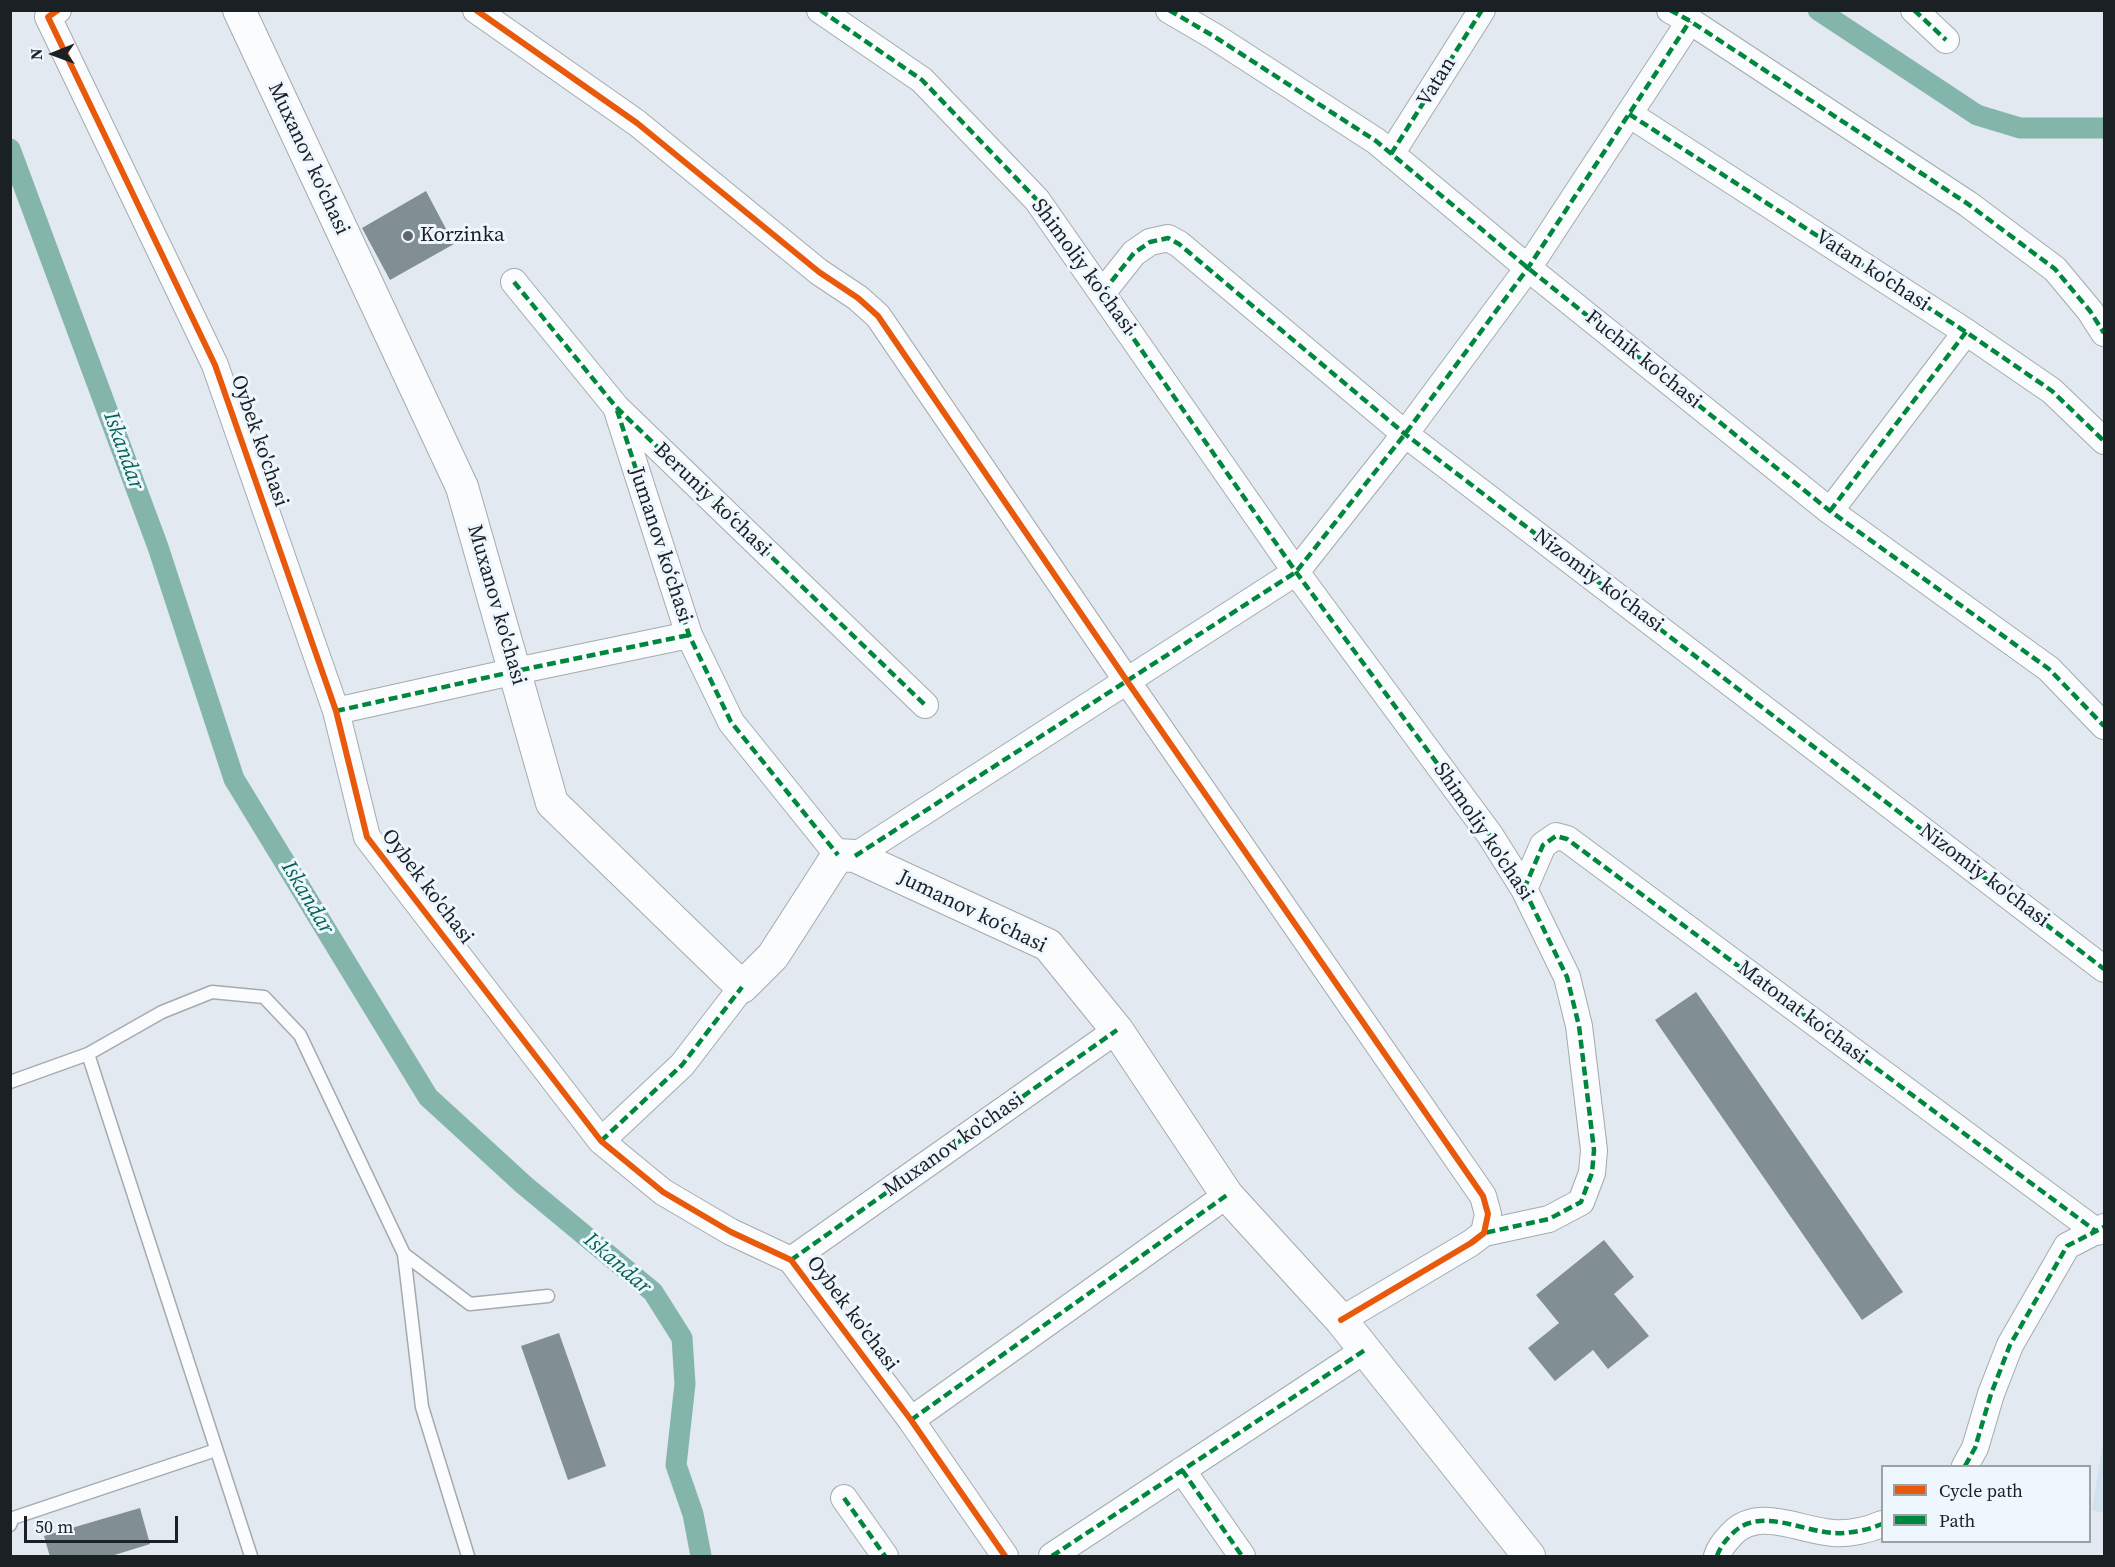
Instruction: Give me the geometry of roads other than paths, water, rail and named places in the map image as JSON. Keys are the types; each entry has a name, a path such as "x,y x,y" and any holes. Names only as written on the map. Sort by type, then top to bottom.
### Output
{"street":[{"name":"Oybek ko'chasi","path":"58,10 48,18 214,365 336,711 367,837 601,1141 663,1192 731,1232 791,1260 911,1420 1005,1557"},
{"name":"Muxanov ko'chasi","path":"238,10 462,487 552,802 742,987"},
{"path":"476,10 637,123 819,272 858,298 878,316 1483,1196 1488,1214 1484,1233 1341,1320"},
{"name":"Shimoliy ko‘chasi","path":"820,10 922,80 1037,200 1296,572"},
{"name":"Fuchik ko'chasi","path":"1169,10 1376,141 1528,268 1830,511 2049,669 2104,726"},
{"name":"Vatan","path":"1391,154 1482,10"},
{"path":"1914,10 1946,40"},
{"path":"601,1141 682,1065 742,987 773,956 847,855 1127,681 1296,572 1405,434 1528,268 1629,114 1680,16 1968,204 2055,269 2090,311 2104,333"},
{"name":"Vatan ko'chasi","path":"1629,114 1966,332 2052,391 2104,441"},
{"name":"Nizomiy ko'chasi","path":"1103,292 1134,253 1150,242 1168,238 1405,434 2104,969"},
{"name":"Beruniy ko‘chasi","path":"514,282 616,407 925,705"},
{"path":"1830,511 1966,332"},
{"name":"Jumanov ko‘chasi","path":"616,407 689,635 731,722 847,855 1048,945 1117,1029 1227,1195 1341,1320 1529,1557"},
{"name":"Shimoliy ko'chasi","path":"1296,572 1490,835 1524,889 1567,976 1579,1026 1594,1150 1592,1173 1581,1202 1549,1219 1484,1233"},
{"path":"336,711 689,635"},
{"name":"Matonat ko‘chasi","path":"1524,889 1543,845 1556,836 1567,839 2101,1230"},
{"name":"Muxanov ko'chasi","path":"791,1260 1117,1029"},
{"path":"911,1420 1227,1195"},
{"path":"1966,1465 1975,1448 1990,1394 2010,1345 2067,1246 2101,1230"},
{"path":"1052,1557 1365,1350"},
{"path":"1182,1470 1242,1557"},
{"path":"844,1498 885,1557"},
{"path":"1717,1557 1720,1546 1740,1525 1768,1520 1834,1533 1871,1529 1881,1524"}],"lane":[{"path":"10,1082 88,1054 162,1012 213,992 264,997 300,1035 404,1254 422,1407 468,1557"},
{"path":"88,1054 251,1557"},
{"path":"404,1254 470,1304 548,1296"},
{"path":"10,1525 13,1518 216,1450"}],"waterway":[{"path":"1818,10 1977,115 2020,128 2104,128"},
{"name":"Iskandar","path":"10,149 158,547 234,779 428,1097 524,1185 653,1292 682,1338 685,1384 676,1465 693,1514 701,1556"}],"place":[{"name":"Korzinka","path":"408,236"}]}
